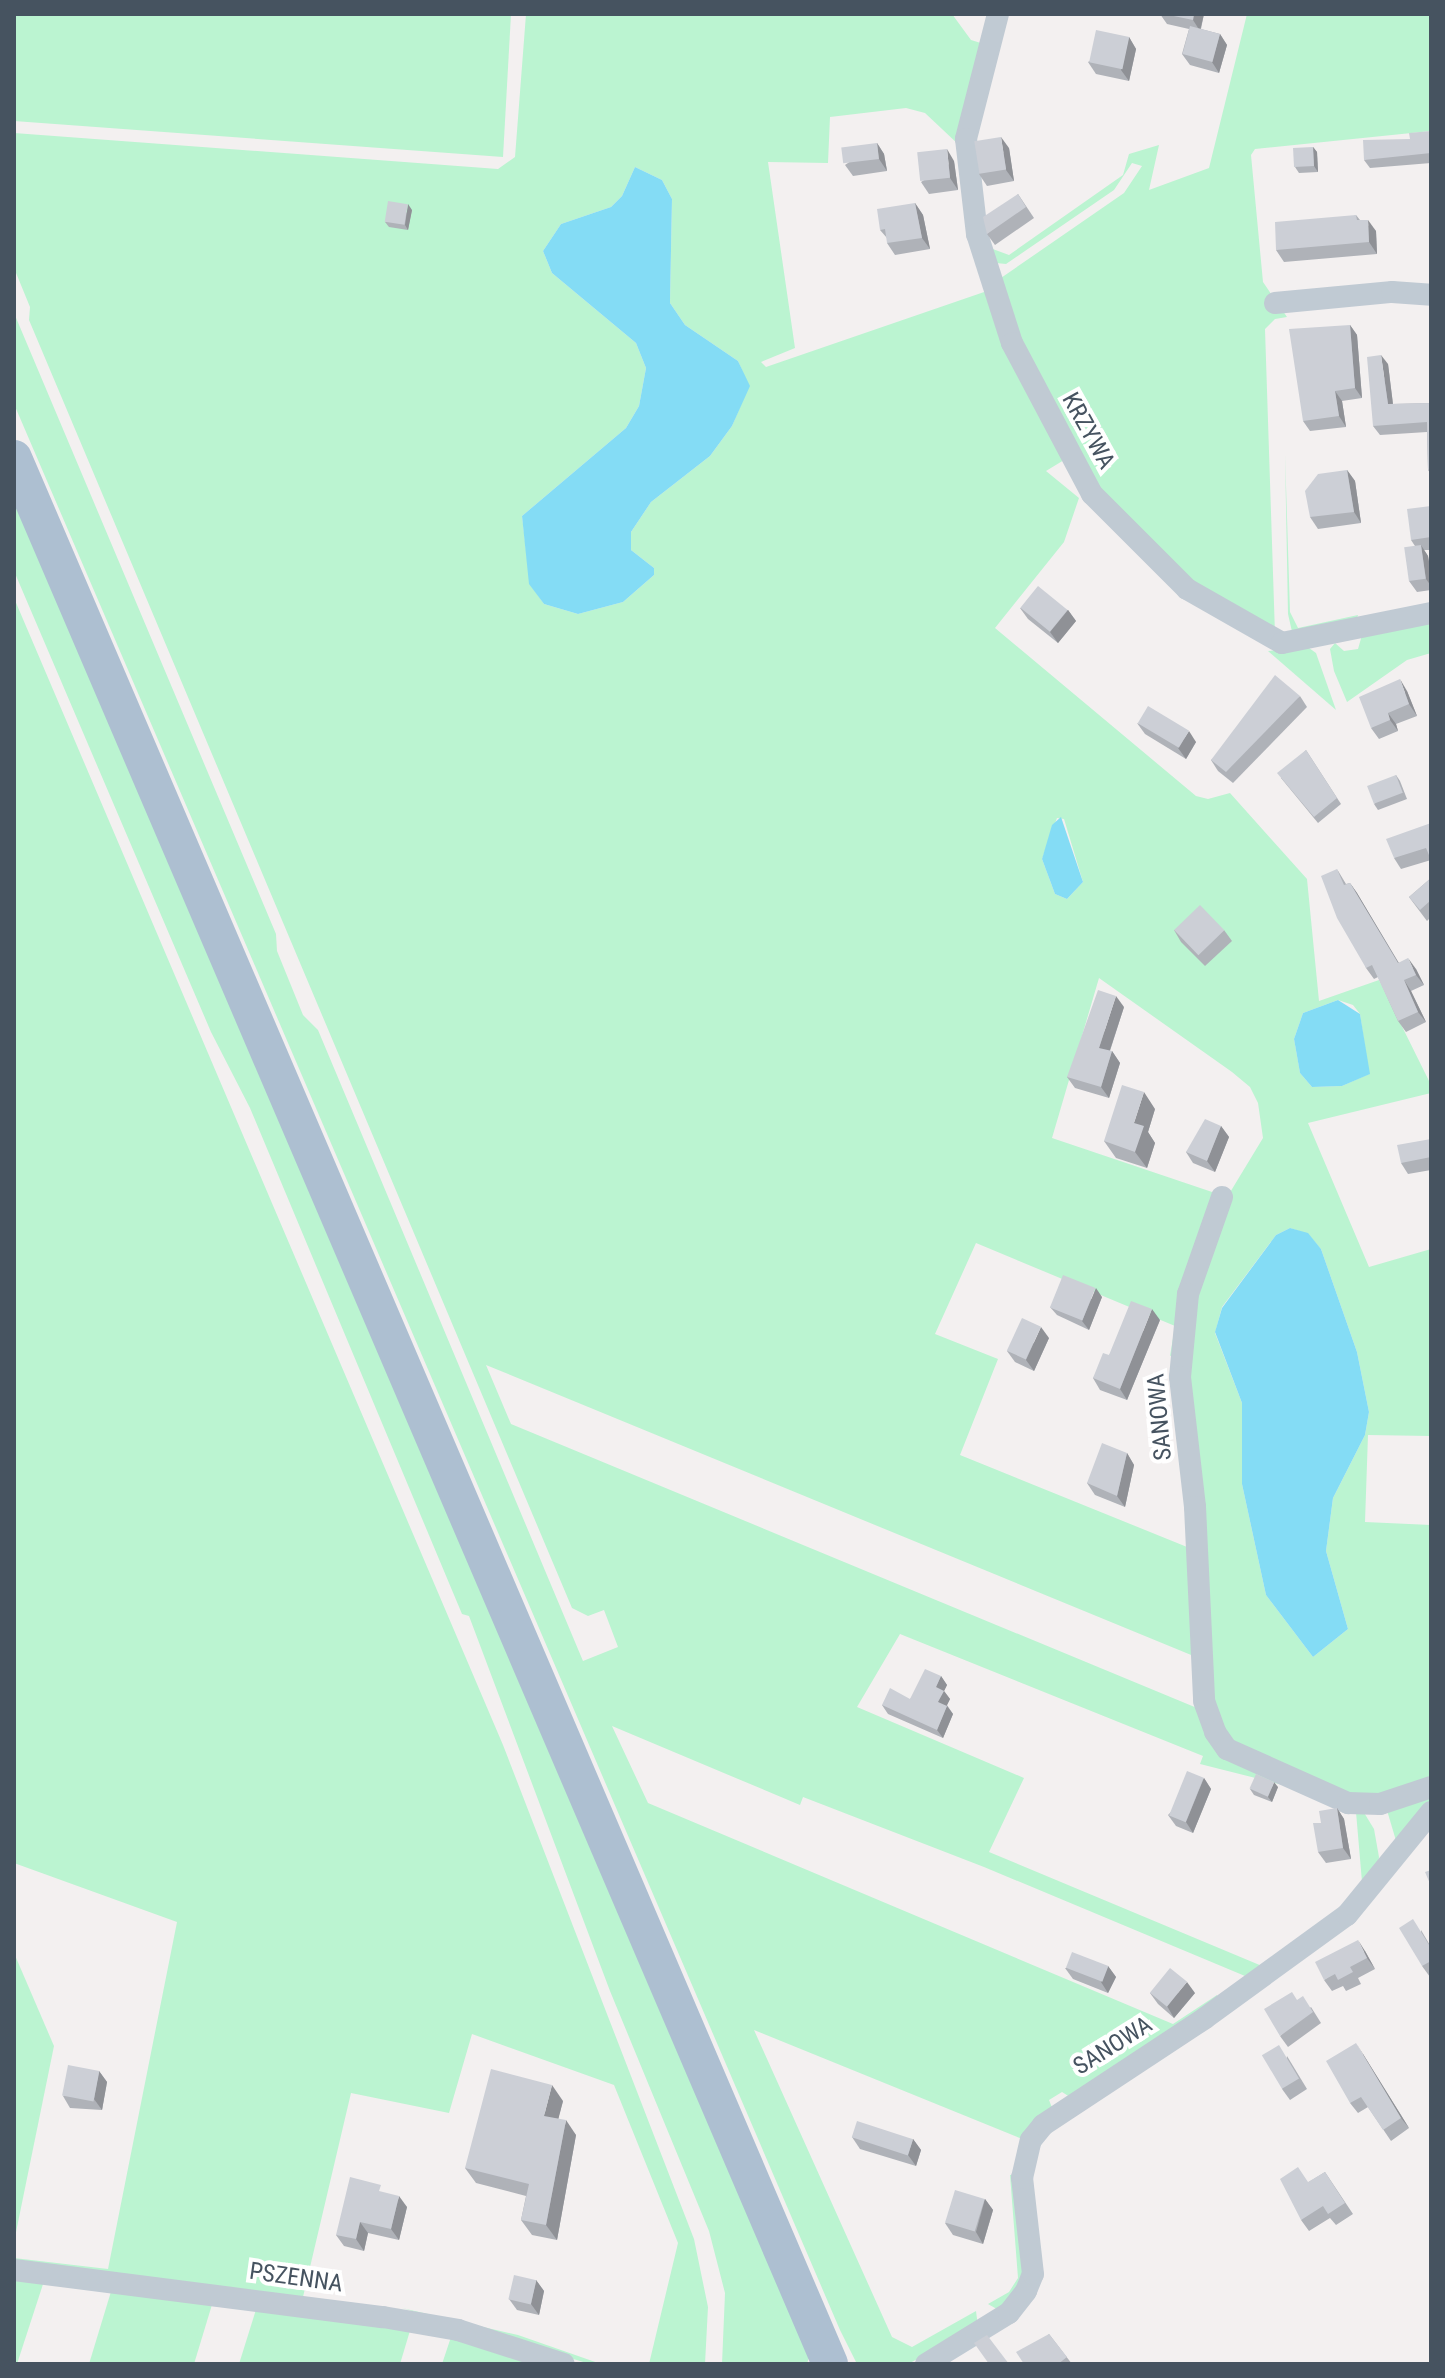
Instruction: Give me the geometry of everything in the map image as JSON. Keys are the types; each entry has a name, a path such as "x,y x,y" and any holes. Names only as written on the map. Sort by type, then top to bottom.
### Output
{"main road":[{"path":"14,458 830,2364"}],"street":[{"name":"KRZYWA","path":"998,14 966,139 977,234 1012,343 1092,494 1187,589 1271,640 1317,639 1431,613"},
{"path":"1275,303 1392,292 1431,295"},
{"name":"SANOWA","path":"1222,1197 1188,1294 1180,1377 1195,1507 1204,1701 1215,1732 1227,1749 1348,1803 1380,1804 1431,1787"},
{"name":"SANOWA","path":"926,2364 1009,2313 1026,2291 1033,2274 1022,2178 1031,2140 1043,2125 1205,2018 1347,1915 1431,1812"},
{"name":"PSZENNA","path":"14,2270 383,2317 458,2330 564,2364"}],"green space":[{"path":"14,14 511,14 503,157 14,121"},
{"path":"526,14 952,14 971,40 984,44 962,145 968,196 959,145 925,113 906,108 830,117 828,163 768,162 795,348 761,362 766,367 987,291 1064,460 1046,471 1079,498 1064,542 995,628 1196,796 1208,799 1230,793 1307,879 1319,1001 1379,980 1431,1085 1431,1093 1308,1123 1369,1267 1431,1249 1431,1436 1368,1435 1365,1522 1431,1525 1431,1781 1373,1799 1352,1797 1237,1750 1222,1733 1211,1706 1186,1382 1189,1328 1196,1282 1226,1199 1263,1138 1258,1103 1250,1087 1232,1072 1099,978 1052,1138 1218,1194 1190,1260 1176,1354 1170,1356 1175,1326 976,1243 935,1334 998,1359 960,1455 1192,1549 1176,1432 1182,1435 1190,1498 1195,1590 1196,1657 486,1365 511,1424 1197,1708 1228,1755 1311,1792 1200,1764 1203,1756 900,1634 857,1707 1024,1778 989,1852 1262,1966 1245,1976 984,1867 803,1797 800,1805 612,1726 648,1803 1173,2024 1217,1995 1218,2002 1070,2097 1062,2092 1049,2100 1053,2110 1027,2141 754,2030 892,2337 912,2347 976,2311 978,2327 908,2364 857,2364 840,2330 14,404 14,313 276,934 277,951 303,1015 318,1030 583,1661 618,1647 604,1610 588,1616 572,1608 29,320 30,307 14,268 14,133 498,169 515,157","holes":["635,167 662,180 672,199 670,303 685,325 738,361 749,386 732,426 710,456 651,502 631,532 631,550 654,568 654,575 623,602 578,614 544,604 530,584 522,516 626,428 639,406 646,368 636,343 552,273 543,251 561,224 611,207 622,196","1057,818 1064,819 1083,882 1067,899 1055,894 1042,859","1338,1000 1353,1005 1360,1014 1369,1074 1342,1086 1312,1087 1300,1073 1294,1039 1303,1013","1290,1228 1308,1234 1321,1249 1357,1352 1369,1412 1365,1435 1333,1498 1326,1551 1348,1629 1313,1657 1266,1595 1242,1484 1242,1403 1215,1333 1222,1307 1276,1235"]},
{"path":"1247,14 1431,14 1431,131 1255,149 1251,155 1263,282 1287,317 1275,319 1265,329 1275,634 1226,610 1118,518 1029,368 998,280 1124,193 1142,166 1132,163 1114,190 1006,264 996,263 989,257 971,147 990,248 1009,255 1123,175 1129,154 1159,145 1149,190 1209,168"},
{"path":"1285,453 1290,612 1298,628 1358,615 1355,625 1293,636 1288,614"},
{"path":"14,491 809,2357 807,2364 722,2364 725,2293 709,2231 610,1991 469,1616 462,1614 250,1108 211,1032 14,571"},
{"path":"14,598 503,1745 694,2239 708,2307 705,2364 649,2364 678,2243 614,2085 472,2034 449,2113 351,2093 303,2297 14,2263 14,2258 108,2269 177,1922 14,1863"},
{"path":"1431,619 1431,653 1407,660 1347,702 1334,671 1330,649 1335,643 1344,651 1358,649 1362,635"},
{"path":"1309,648 1316,653 1336,710 1268,651"},
{"path":"1431,1791 1431,1803 1397,1844 1386,1807"},
{"path":"1363,1811 1374,1829 1379,1857 1378,1867 1362,1882 1356,1812"},
{"path":"14,1953 54,2046 14,2242"},
{"path":"1010,2175 1016,2175 1024,2281 1002,2312 988,2304 1009,2292 1018,2278"},
{"path":"14,2274 45,2278 17,2364 14,2364"},
{"path":"113,2285 214,2298 194,2364 89,2364"},
{"path":"258,2303 412,2324 400,2364 239,2364"},
{"path":"402,2308 518,2335 601,2364 590,2364"},
{"path":"452,2334 551,2364 442,2364"}],"water":[{"path":"635,167 662,180 672,199 670,303 685,325 738,361 750,386 732,426 710,456 651,502 631,532 631,550 654,568 654,575 623,602 578,614 544,604 529,584 522,516 626,428 639,406 646,368 636,343 552,273 543,251 561,224 611,207 622,196"},
{"path":"1061,817 1083,882 1067,899 1055,894 1042,859 1052,825"},
{"path":"1338,1000 1360,1014 1370,1074 1342,1086 1312,1087 1300,1073 1294,1039 1303,1013"},
{"path":"1290,1228 1308,1233 1321,1249 1357,1352 1369,1412 1365,1435 1333,1498 1326,1551 1348,1629 1313,1657 1266,1595 1242,1484 1242,1403 1215,1332 1222,1308 1276,1235"}],"building":[{"path":"1164,14 1194,14 1193,20"},
{"path":"1190,26 1220,34 1212,62 1182,54"},
{"path":"1096,30 1129,37 1122,69 1089,62"},
{"path":"1431,131 1431,153 1364,160 1363,140 1410,139 1409,133"},
{"path":"1001,137 1006,170 979,174 974,141"},
{"path":"877,143 879,159 843,163 841,147"},
{"path":"1313,147 1314,166 1294,167 1293,148"},
{"path":"947,149 950,178 920,181 917,152"},
{"path":"1018,194 1026,207 987,234 983,217"},
{"path":"388,201 408,204 404,225 385,222"},
{"path":"915,203 922,238 887,243 885,229 880,230 877,209"},
{"path":"1356,215 1357,220 1368,220 1369,242 1276,250 1275,222"},
{"path":"1350,325 1355,388 1335,391 1339,416 1303,421 1289,329"},
{"path":"1381,355 1388,404 1431,403 1431,469 1428,470 1427,422 1373,426 1367,357"},
{"path":"1347,470 1354,512 1310,517 1305,491 1318,474"},
{"path":"1431,506 1431,537 1411,540 1407,509"},
{"path":"1421,545 1426,579 1409,581 1404,547"},
{"path":"1038,586 1068,610 1050,632 1020,608"},
{"path":"1275,675 1300,696 1226,772 1211,760"},
{"path":"1400,679 1409,704 1388,713 1390,720 1371,728 1359,697"},
{"path":"1148,706 1189,731 1179,748 1138,723"},
{"path":"1306,750 1337,798 1314,817 1277,773"},
{"path":"1396,775 1403,793 1374,804 1367,786"},
{"path":"1431,823 1431,860 1426,848 1394,858 1386,839"},
{"path":"1337,869 1344,885 1350,883 1398,963 1408,958 1416,975 1404,980 1418,1012 1398,1021 1372,965 1366,968 1337,918 1321,876"},
{"path":"1431,878 1431,900 1420,910 1409,897"},
{"path":"1200,905 1224,930 1198,955 1174,930"},
{"path":"1098,990 1116,996 1099,1048 1112,1051 1101,1087 1067,1077"},
{"path":"1122,1085 1144,1092 1134,1123 1144,1126 1135,1152 1104,1141"},
{"path":"1205,1119 1221,1126 1207,1161 1186,1152"},
{"path":"1431,1139 1431,1157 1401,1163 1397,1145"},
{"path":"1063,1275 1095,1288 1082,1321 1050,1307"},
{"path":"1131,1301 1152,1309 1120,1389 1093,1378 1103,1353 1109,1355"},
{"path":"1022,1318 1041,1327 1026,1360 1007,1351"},
{"path":"1102,1443 1127,1453 1117,1496 1087,1483"},
{"path":"925,1669 941,1676 936,1687 944,1691 938,1702 947,1706 937,1730 882,1705 890,1688 910,1699"},
{"path":"1187,1771 1204,1778 1186,1822 1169,1816"},
{"path":"1256,1774 1274,1782 1268,1797 1249,1789"},
{"path":"1337,1808 1343,1848 1318,1852 1313,1823 1321,1823 1319,1811"},
{"path":"1431,1870 1431,1886 1425,1872"},
{"path":"1413,1919 1431,1948 1431,1961 1422,1966 1399,1928"},
{"path":"1358,1940 1367,1958 1350,1967 1353,1972 1338,1980 1335,1974 1324,1980 1315,1962"},
{"path":"1072,1952 1108,1966 1102,1982 1066,1968"},
{"path":"1170,1968 1187,1982 1167,2007 1150,1993"},
{"path":"1292,1992 1297,2000 1303,1996 1313,2012 1280,2036 1264,2009"},
{"path":"1356,2043 1401,2118 1383,2130 1361,2097 1350,2103 1326,2061"},
{"path":"1279,2045 1299,2078 1282,2089 1262,2055"},
{"path":"68,2065 99,2071 93,2102 62,2095"},
{"path":"491,2069 552,2085 544,2116 566,2120 546,2225 521,2220 529,2184 465,2168"},
{"path":"857,2121 913,2139 908,2155 852,2137"},
{"path":"1298,2167 1308,2182 1325,2172 1345,2203 1328,2214 1323,2206 1301,2220 1280,2179"},
{"path":"350,2177 381,2185 379,2191 399,2196 391,2229 360,2222 356,2239 336,2235"},
{"path":"955,2190 985,2199 975,2232 945,2223"},
{"path":"514,2275 536,2280 531,2305 508,2299"},
{"path":"1049,2334 1067,2357 1058,2364 1024,2364 1016,2352"},
{"path":"987,2335 1009,2364 989,2364 974,2343"}]}
